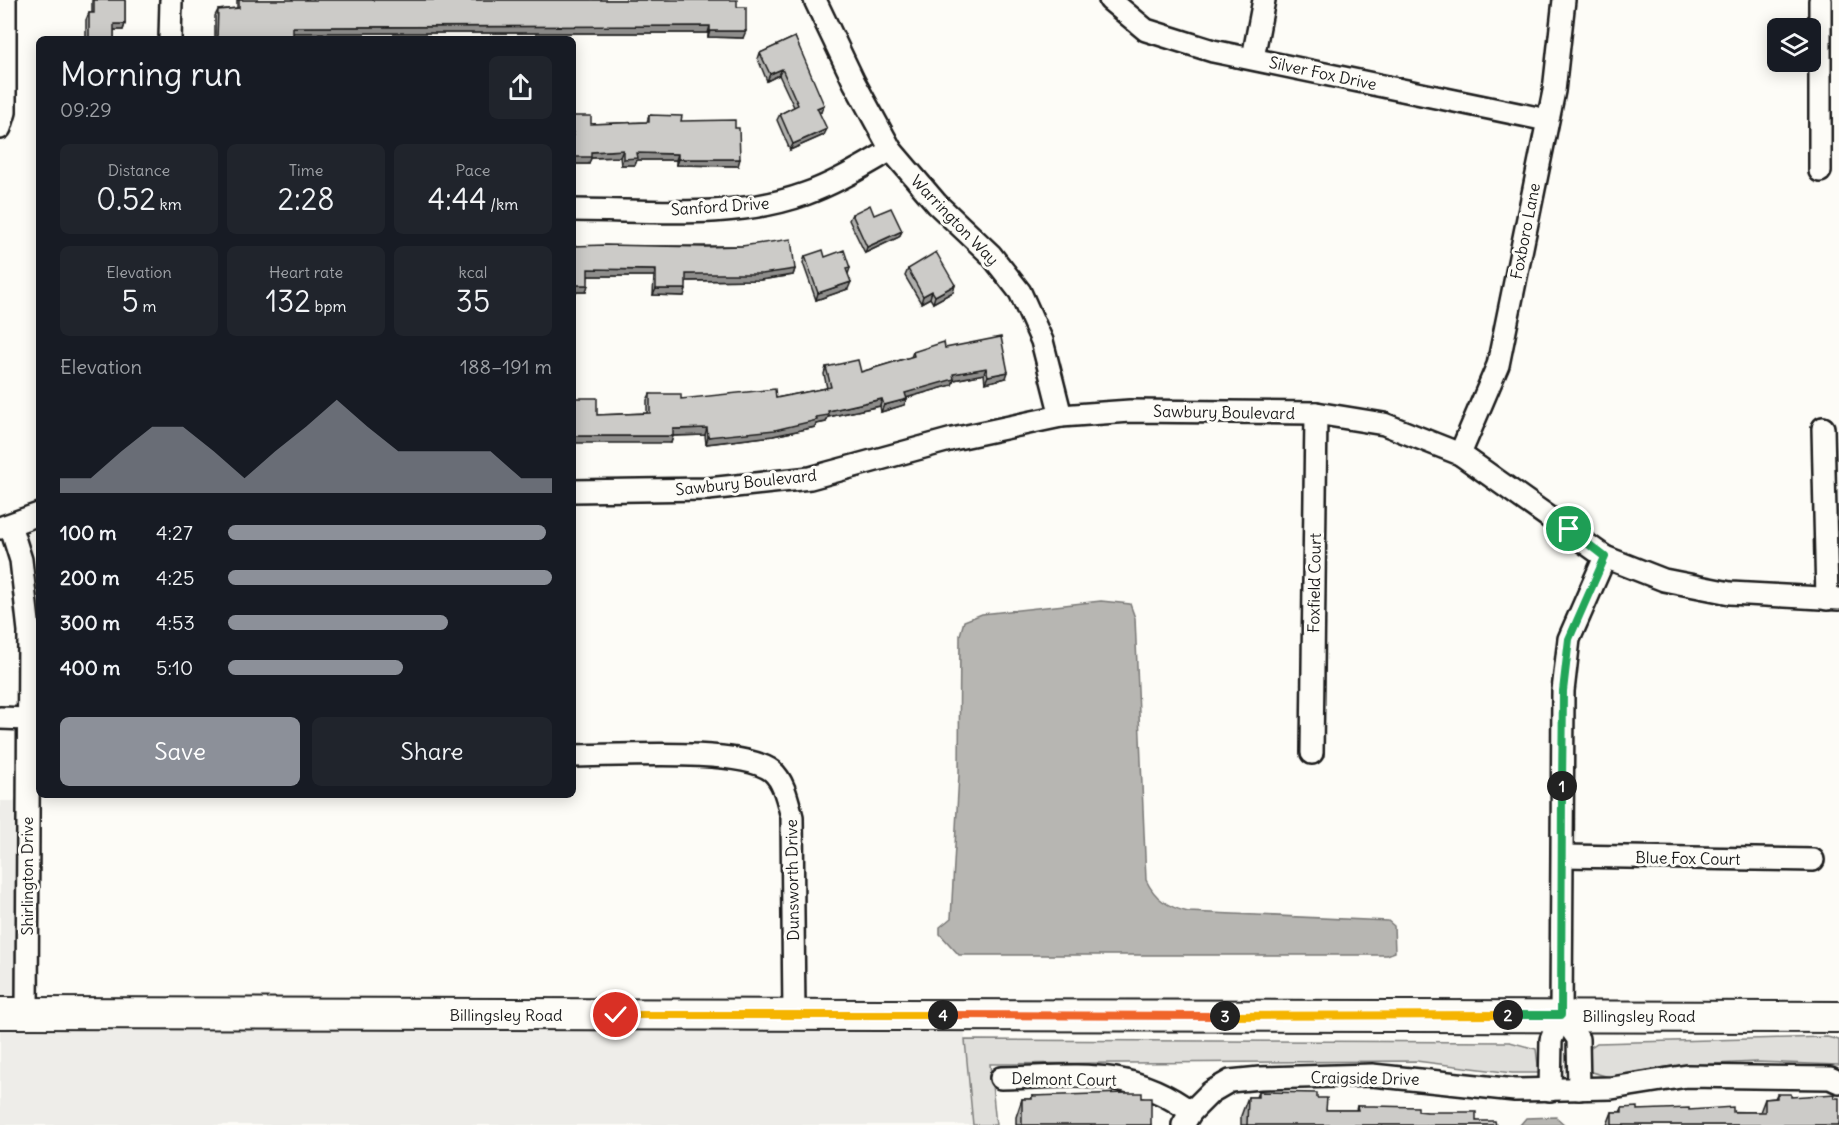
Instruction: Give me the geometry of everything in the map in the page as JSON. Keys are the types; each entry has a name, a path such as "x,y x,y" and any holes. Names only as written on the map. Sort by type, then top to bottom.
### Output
{"street":[{"path":"0,128 5,112 5,0"},
{"path":"170,36 171,0"},
{"name":"Warrington Way","path":"815,0 854,82 891,150 937,204 991,255 1020,292 1042,341 1060,416"},
{"name":"Silver Fox Drive","path":"1110,0 1146,30 1213,51 1547,120"},
{"path":"1253,58 1264,0"},
{"name":"Foxboro Lane","path":"1460,454 1498,365 1554,91 1564,0"},
{"path":"1820,0 1820,171"},
{"name":"Sanford Drive","path":"576,210 702,210 766,205 836,182 891,150"},
{"name":"Sawbury Boulevard","path":"576,491 708,489 810,477 953,439 1060,416 1142,411 1316,413 1384,424 1460,454 1605,557 1664,580 1730,593 1833,598"},
{"name":"Foxfield Court","path":"1312,753 1316,413"},
{"path":"1823,428 1833,598"},
{"path":"5,526 36,515"},
{"name":"Shirlington Drive","path":"5,526 21,560 29,631 28,719 33,755 13,1013"},
{"path":"1550,1090 1551,1040 1561,1015 1563,691 1569,639 1605,557"},
{"path":"0,718 28,719"},
{"name":"Dunsworth Drive","path":"576,756 747,759 773,771 786,793 792,817 794,1015"},
{"name":"Blue Fox Court","path":"1563,856 1813,860"},
{"name":"Billingsley Road","path":"13,1013 1839,1017"},
{"path":"1561,1015 1578,1039 1579,1089"},
{"name":"Craigside Drive","path":"1187,1118 1211,1092 1230,1081 1260,1078 1372,1075 1515,1090 1612,1088 1687,1076 1830,1078 1839,1082"},
{"name":"Delmont Court","path":"1001,1078 1096,1076 1120,1079 1151,1087 1168,1095 1187,1118"}],"shaded area":[{"path":"1101,601 1130,604 1135,618 1146,880 1158,897 1174,908 1188,912 1388,921 1394,926 1395,952 1387,955 959,955 940,934 940,927 951,918 959,774 960,635 964,621 982,614"},
{"path":"0,801 28,801 27,1013 963,1015 973,1125 0,1125"},
{"path":"1827,1037 1839,1040 1839,1065 1756,1062 1672,1066 1609,1077 1588,1071 1588,1049 1597,1043"},
{"path":"965,1040 1510,1042 1536,1049 1539,1073 1512,1073 1416,1061 990,1064 996,1125 973,1125"},
{"path":"1556,1117 1565,1125 1520,1125 1526,1118"}],"building":[{"path":"94,0 125,0 125,24 114,24 114,36 89,36 89,13 94,13"},
{"path":"239,0 737,0 737,7 746,7 746,31 710,31 710,26 293,27 293,36 217,36 218,10 239,8"},
{"path":"795,37 824,105 817,108 827,129 793,144 780,114 798,105 782,69 770,74 760,53"},
{"path":"649,115 682,116 681,121 735,120 735,128 739,128 740,159 678,159 678,154 637,153 638,158 623,159 623,150 591,152 591,157 576,157 576,116 591,116 591,124 649,122"},
{"path":"870,205 874,215 891,208 902,231 867,247 852,214"},
{"path":"791,239 795,269 762,274 686,274 686,289 656,289 656,270 588,269 588,285 576,285 576,246 742,246"},
{"path":"823,250 825,257 844,250 850,268 846,269 851,282 818,293 805,256"},
{"path":"936,252 955,285 935,296 932,291 923,296 908,269"},
{"path":"1001,337 1008,372 988,376 986,368 953,374 954,379 905,393 907,399 884,405 882,399 828,411 829,415 816,417 817,420 775,430 708,437 707,428 673,429 673,436 576,436 576,398 597,398 597,415 650,413 650,394 681,394 681,399 775,389 776,398 831,387 826,367 858,360 861,372 914,356 913,352 944,342 945,348"},
{"path":"1258,1092 1317,1093 1317,1098 1327,1098 1326,1110 1358,1110 1357,1106 1374,1106 1418,1107 1418,1111 1427,1112 1476,1112 1476,1121 1495,1121 1496,1125 1247,1125 1248,1097 1258,1097"},
{"path":"1142,1093 1142,1098 1151,1098 1151,1125 1022,1125 1022,1099 1032,1099 1032,1096"},
{"path":"1777,1094 1791,1094 1791,1097 1835,1094 1834,1098 1839,1098 1839,1125 1612,1125 1612,1112 1622,1112 1622,1108 1637,1107 1637,1110 1689,1108 1689,1110 1733,1107 1733,1112 1765,1112 1765,1099 1777,1098"}],"route":[{"path":"616,1015 1561,1015 1563,691 1569,639 1585,598 1605,557 1569,529"}]}
